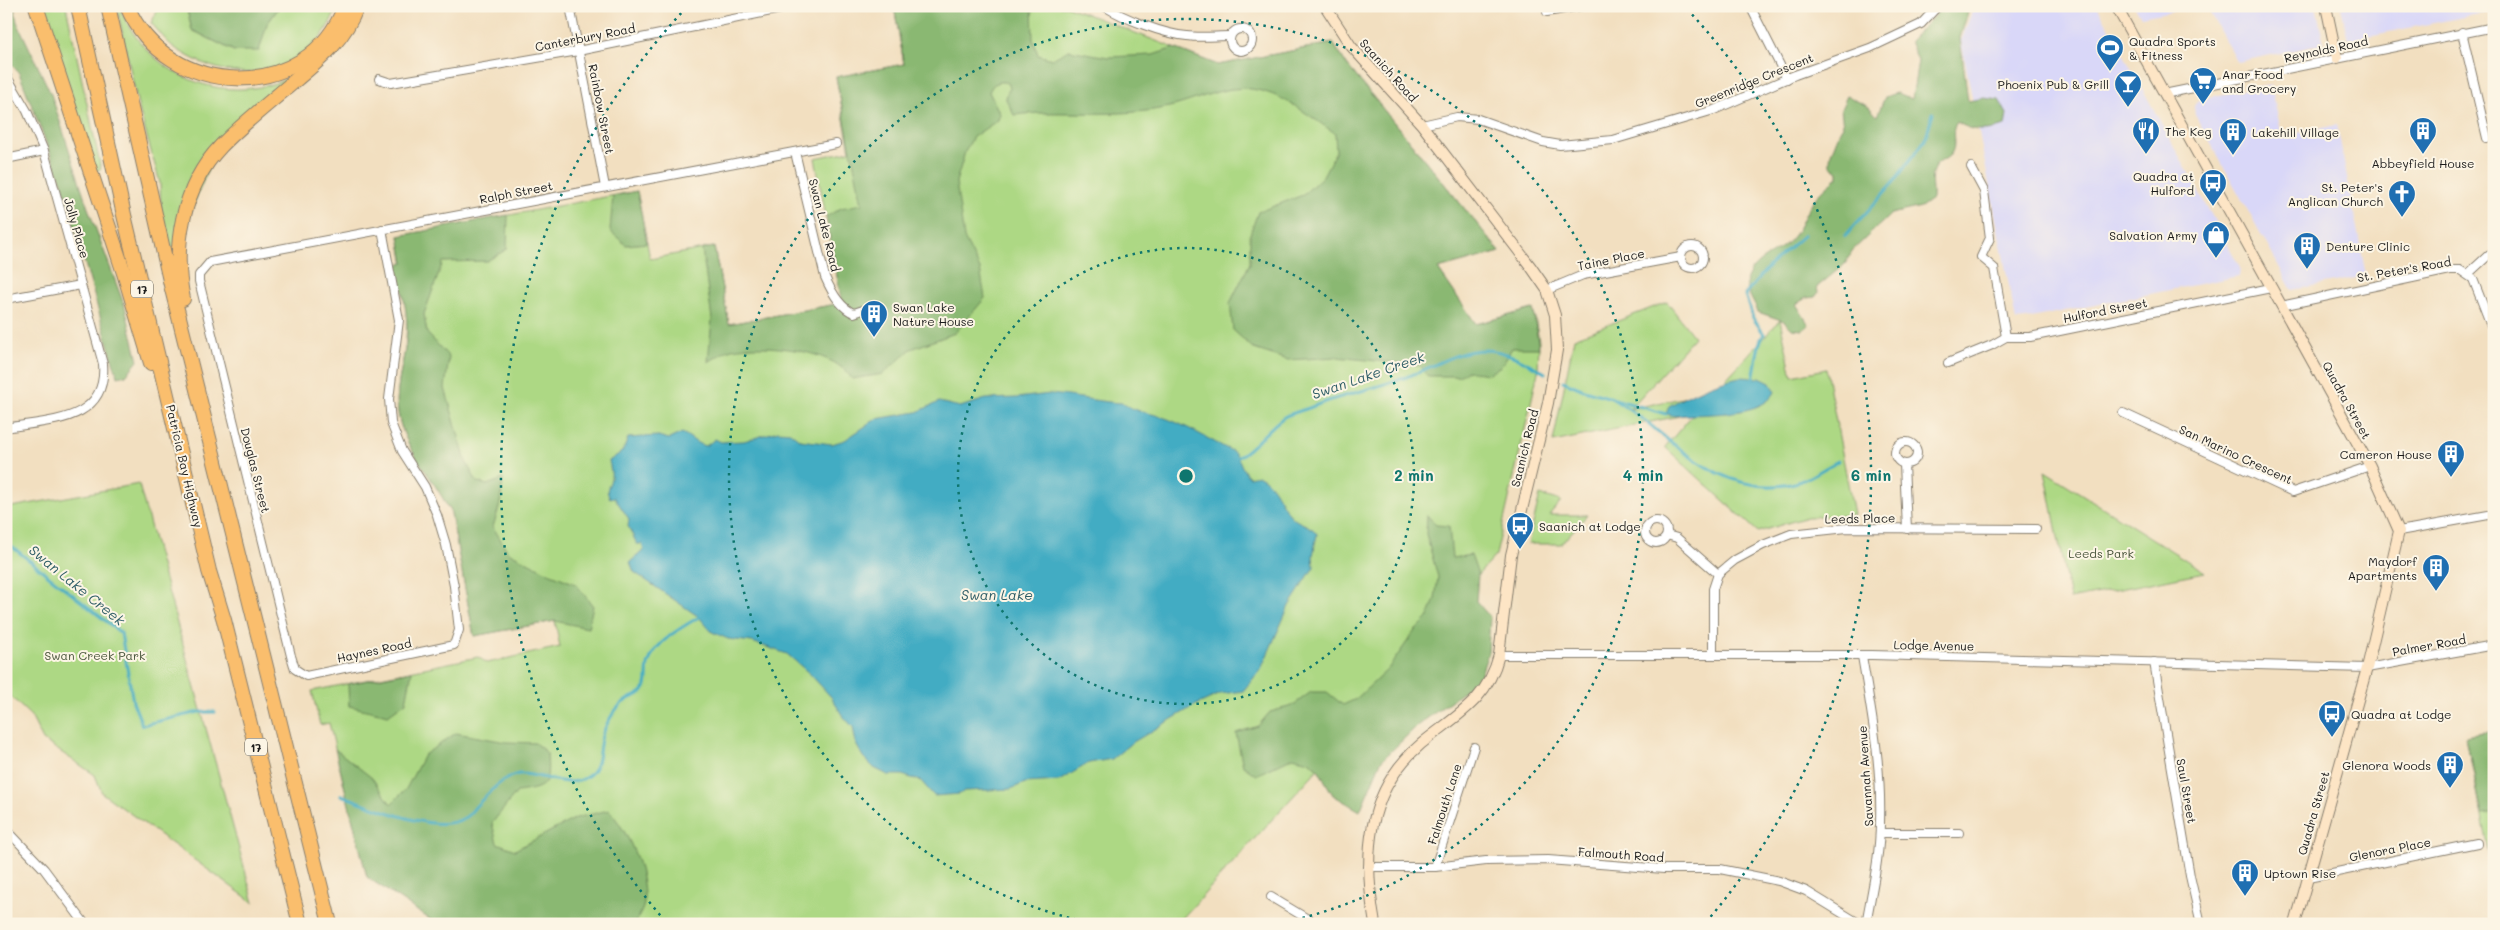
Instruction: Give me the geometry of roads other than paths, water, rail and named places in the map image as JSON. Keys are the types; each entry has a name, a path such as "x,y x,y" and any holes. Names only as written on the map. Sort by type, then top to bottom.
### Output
{"highway":[{"name":"Patricia Bay Highway","path":"78,6 124,215 209,570 224,620 300,924"},
{"name":"17","path":"108,6 141,159 330,924"},
{"path":"127,6 147,38 169,58 198,73 236,80 270,74 302,60 321,44 336,25 345,6"},
{"path":"214,459 213,423 180,283 178,255 181,227 188,202 199,177 219,148 331,49 348,27 357,6"},
{"path":"36,8 131,296 163,408 185,498 209,570"}],"main road":[{"name":"Saanich Road","path":"1325,6 1351,46 1422,126 1547,290 1555,315 1557,330 1554,376 1511,555 1499,655 1491,681 1476,699 1420,745 1393,775 1370,830 1368,866 1375,924"},
{"name":"Quadra Street","path":"2116,6 2370,466 2399,530 2367,668 2295,924"},
{"path":"2326,6 2337,58"}],"street":[{"name":"Rainbow Street","path":"570,6 605,187"},
{"name":"Canterbury Road","path":"379,79 391,83 578,50 796,6"},
{"path":"1104,6 1114,12 1178,34 1230,36"},
{"path":"1546,9 1581,6"},
{"path":"1750,6 1787,79"},
{"name":"Greenridge Crescent","path":"1422,126 1457,117 1478,119 1543,142 1560,145 1613,140 1714,110 1787,79 1870,48 1921,24 1938,6"},
{"name":"Reynolds Road","path":"2164,94 2494,26"},
{"path":"2462,32 2487,138"},
{"name":"Jolly Place","path":"6,75 28,111 44,151 102,364 104,381 100,394 86,409 71,416 6,428"},
{"name":"Ralph Street","path":"202,270 210,262 836,144"},
{"path":"6,159 44,151"},
{"name":"Swan Lake Road","path":"795,152 825,277 830,289 848,311 854,313 863,310"},
{"path":"1948,363 1992,345 2006,336 1994,268 1981,257 1990,238 1984,191 1971,167"},
{"name":"Haynes Road","path":"299,674 306,676 454,646 458,630 454,586 446,546 437,515 425,487 402,451 391,423 388,399 399,320 382,229"},
{"path":"2468,274 2494,250"},
{"name":"Taine Place","path":"1547,290 1584,275 1681,257"},
{"name":"Douglas Street","path":"202,270 199,281 224,391 291,656 295,670 299,674"},
{"name":"St. Peter's Road","path":"2281,306 2450,270 2468,274 2475,284 2494,333"},
{"path":"6,299 81,285"},
{"name":"Hulford Street","path":"2006,336 2030,337 2270,288"},
{"name":"San Marino Crescent","path":"2123,413 2292,492 2370,466"},
{"path":"1904,464 1907,529"},
{"path":"2399,530 2494,514"},
{"name":"Leeds Place","path":"1718,574 1756,549 1791,534 1832,528 2036,529"},
{"path":"1668,535 1677,538 1718,574 1713,589 1713,655"},
{"name":"Palmer Road","path":"2367,668 2494,645"},
{"name":"Lodge Avenue","path":"1499,655 1862,656 2367,668"},
{"name":"Savannah Avenue","path":"1862,656 1875,737 1880,833 1866,924"},
{"name":"Saul Street","path":"2154,662 2190,876 2201,924"},
{"name":"Falmouth Lane","path":"1435,868 1474,747"},
{"path":"6,830 44,869 85,924"},
{"path":"1880,833 1959,832"},
{"name":"Glenora Place","path":"2308,878 2477,843"},
{"name":"Falmouth Road","path":"1368,866 1435,868 1486,861 1548,860 1664,869 1720,869 1779,880 1806,892 1860,924"},
{"path":"1271,897 1316,924"}],"water":[{"path":"1739,377 1760,378 1770,383 1775,392 1768,400 1758,406 1745,410 1715,414 1675,416 1666,414 1669,406 1686,397 1712,385"},
{"name":"Swan Lake","path":"1050,394 1122,403 1136,410 1169,419 1197,432 1234,452 1249,477 1258,475 1269,483 1287,512 1317,534 1313,556 1314,567 1289,606 1261,669 1243,691 1220,694 1194,706 1130,744 1112,759 1089,763 1059,781 1025,783 1011,789 964,791 960,794 934,796 921,781 902,775 888,775 874,768 863,757 856,744 853,727 842,715 832,698 810,674 787,654 752,642 728,639 712,632 699,617 634,572 630,562 644,550 642,544 637,544 628,526 629,519 614,497 610,498 607,492 611,476 609,461 623,451 628,438 658,436 669,439 682,433 706,446 715,439 721,442 744,441 778,431 790,432 800,440 832,444 845,440 876,419 917,412 939,402 960,407 986,399"}],"waterway":[{"name":"Swan Lake Creek","path":"1845,236 1893,183 1925,140 1933,113"},
{"name":"Swan Lake Creek","path":"1753,378 1758,349 1764,334 1753,318 1745,295 1769,266 1804,235"},
{"name":"Swan Lake Creek","path":"1238,457 1284,417 1401,379 1466,352 1485,350 1501,352 1545,373"},
{"name":"Swan Lake Creek","path":"1563,381 1584,390 1666,414"},
{"path":"1610,397 1699,462 1737,481 1779,486 1801,481 1838,461"},
{"name":"Swan Lake Creek","path":"6,542 121,633 133,702 142,725 199,712 215,712"},
{"name":"Swan Lake Creek","path":"341,795 403,817 420,821 452,823 468,816 496,786 507,778 519,774 527,774 564,782 581,780 589,775 596,766 601,738 612,715 619,706 640,694 645,688 648,666 657,648 670,636 699,617"}],"place":[{"name":"Quadra Sports & Fitness","path":"2110,72"},
{"name":"Anar Food and Grocery","path":"2203,105"},
{"name":"Phoenix Pub & Grill","path":"2128,108"},
{"name":"The Keg","path":"2146,155"},
{"name":"Abbeyfield House","path":"2423,155"},
{"name":"Lakehill Village","path":"2233,156"},
{"name":"Quadra at Hulford","path":"2213,207"},
{"name":"St. Peter's Anglican Church","path":"2402,218"},
{"name":"Salvation Army","path":"2216,259"},
{"name":"Denture Clinic","path":"2307,270"},
{"name":"Swan Lake Nature House","path":"874,338"},
{"name":"Cameron House","path":"2451,478"},
{"name":"Saanich at Lodge","path":"1520,550"},
{"name":"Maydorf Apartments","path":"2436,592"},
{"name":"Quadra at Lodge","path":"2332,738"},
{"name":"Glenora Woods","path":"2450,789"},
{"name":"Uptown Rise","path":"2245,897"}],"park label":[{"name":"Leeds Park","path":"2101,553"},
{"name":"Swan Creek Park","path":"95,655"}]}
